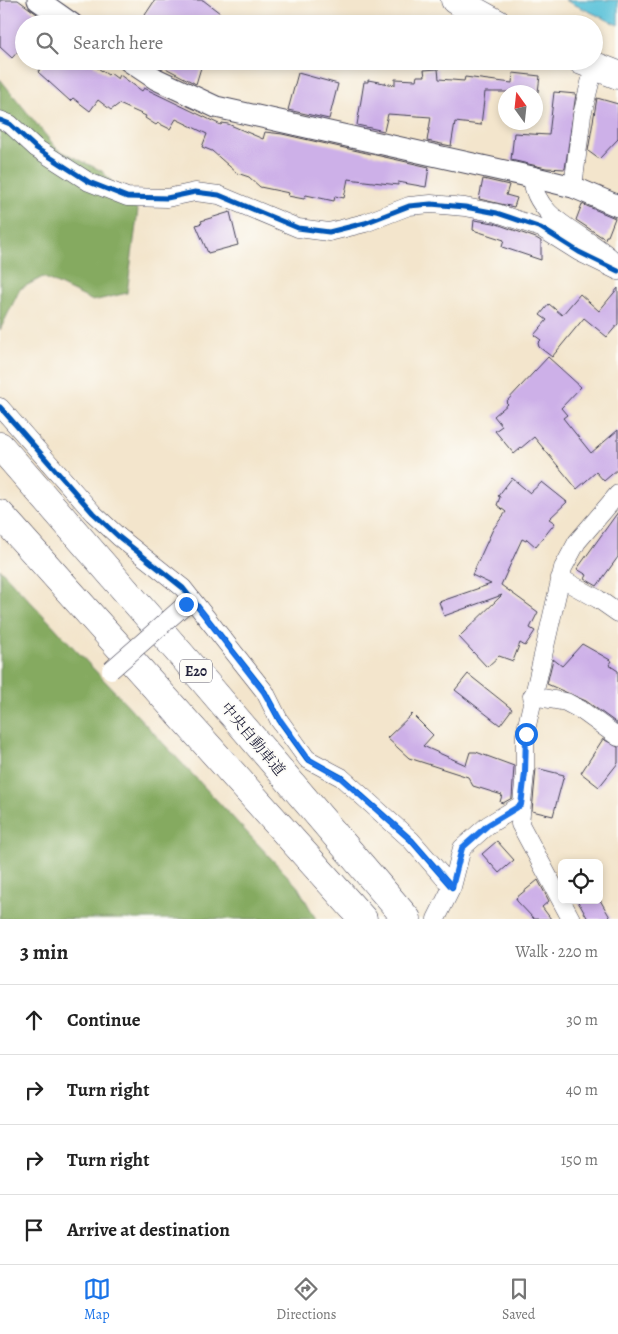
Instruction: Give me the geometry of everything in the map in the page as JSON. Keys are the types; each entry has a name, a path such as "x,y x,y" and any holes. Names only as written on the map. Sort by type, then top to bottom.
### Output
{"main road":[{"path":"455,0 482,15"},
{"name":"中央自動車道","path":"0,446 407,919"},
{"name":"E20","path":"0,514 364,919"}],"street":[{"path":"38,0 59,15"},
{"path":"142,70 156,79 216,107 532,176 573,187 618,206"},
{"path":"573,187 582,115 597,70"},
{"path":"0,120 10,124 36,148 88,182 127,197 167,198 195,192 219,195 298,228 329,232 365,223 409,206 431,204 465,207 497,213 541,228 579,252 618,271"},
{"path":"532,176 533,191 543,207 573,232 607,254 618,265"},
{"path":"0,407 93,513 119,537 182,588 188,601 264,692 280,720 308,759 341,778 404,834 452,887"},
{"path":"571,919 520,824 525,773 526,734 532,696 563,568 577,542 618,494"},
{"path":"560,578 598,599 618,614"},
{"path":"111,670 188,601"},
{"path":"532,696 566,702 581,710 618,737"},
{"path":"436,919 452,887 462,848 488,825 521,805"}],"green space":[{"path":"0,79 57,149 102,171 138,210 127,293 93,301 43,277 20,289 0,330"},
{"path":"0,569 298,887 316,919 0,919"}],"water":[{"path":"565,0 618,0 618,25 603,18 603,15 597,15"}],"building":[{"path":"0,0 18,0 38,15 15,15 15,55 12,58 0,47"},
{"path":"155,0 203,0 220,13 219,15 145,15"},
{"path":"40,70 101,70 108,75 110,73 118,79 120,75 142,91 144,88 221,125 222,123 228,124 263,139 265,132 282,134 429,167 426,187 398,182 398,185 348,179 344,198 335,196 334,201 306,195 304,199 288,196 289,193 260,187 249,177 237,173 212,151 202,147 207,134 176,119 170,129 158,123 156,125 145,118 146,116 119,104 111,110 98,100 90,111 73,98 70,101 38,72"},
{"path":"169,70 200,70 196,84"},
{"path":"424,70 438,70 439,79 464,81 465,77 512,83 513,73 540,76 539,85 498,85 498,92 485,92 481,125 455,122 451,146 427,141 431,117 388,114 384,131 357,125 364,82 368,82 368,80 395,85 395,79 416,80 417,76 425,76"},
{"path":"298,73 338,84 329,119 288,110"},
{"path":"554,92 576,94 565,169 546,168 511,160 514,133 549,135"},
{"path":"597,98 618,104 618,139 599,159 588,151"},
{"path":"483,179 509,185 506,195 517,198 514,207 479,199"},
{"path":"582,204 615,218 605,239 576,220"},
{"path":"230,212 238,245 208,253 196,225 202,223 201,221"},
{"path":"474,220 494,223 536,238 541,241 541,260 502,247 504,240 473,230"},
{"path":"618,288 618,324 607,337 584,318 552,357 539,347 538,343 541,340 534,335 547,320 540,315 549,304 562,315 580,294 599,311"},
{"path":"548,357 581,387 561,408 567,415 563,418 591,453 618,430 618,469 604,481 596,472 577,489 534,437 514,454 495,431 502,426 494,416 508,404 506,402"},
{"path":"512,478 530,493 542,482 567,502 549,519 555,523 536,547 527,539 526,541 522,539 501,585 538,612 530,628 535,631 525,646 520,643 513,661 499,656 487,667 459,637 502,595 444,616 439,602 491,584 472,575 493,529 506,512 497,505 500,497 498,496"},
{"path":"618,512 618,557 597,586 585,579 587,575 577,569"},
{"path":"582,644 612,661 609,665 618,671 618,724 586,701 547,684 553,659 562,666"},
{"path":"468,674 512,709 500,725 455,690"},
{"path":"412,714 433,735 423,746 466,765 470,752 476,752 514,766 512,798 503,803 500,802 502,795 473,786 468,777 409,758 387,738"},
{"path":"603,739 618,747 618,763 599,787 581,773"},
{"path":"536,768 564,775 553,816 532,811"},
{"path":"497,841 514,860 499,873 482,854"},
{"path":"538,880 549,901 542,907 551,919 534,919 516,898"},
{"path":"579,904 602,904 611,919 588,919"}],"cycle path":[{"path":"0,120 10,124 36,148 89,182 127,197 167,198 195,192 219,195 298,228 329,232 365,223 409,206 431,204 465,207 497,213 541,228 579,252 618,271"},
{"path":"0,407 93,513 119,537 183,588 265,692 279,720 307,759 341,777 411,840 452,887"}],"route":[{"path":"186,604 191,598 264,692 280,720 308,759 341,778 411,840 452,887 456,865 462,848 488,825 521,805 525,773 526,734"}]}
